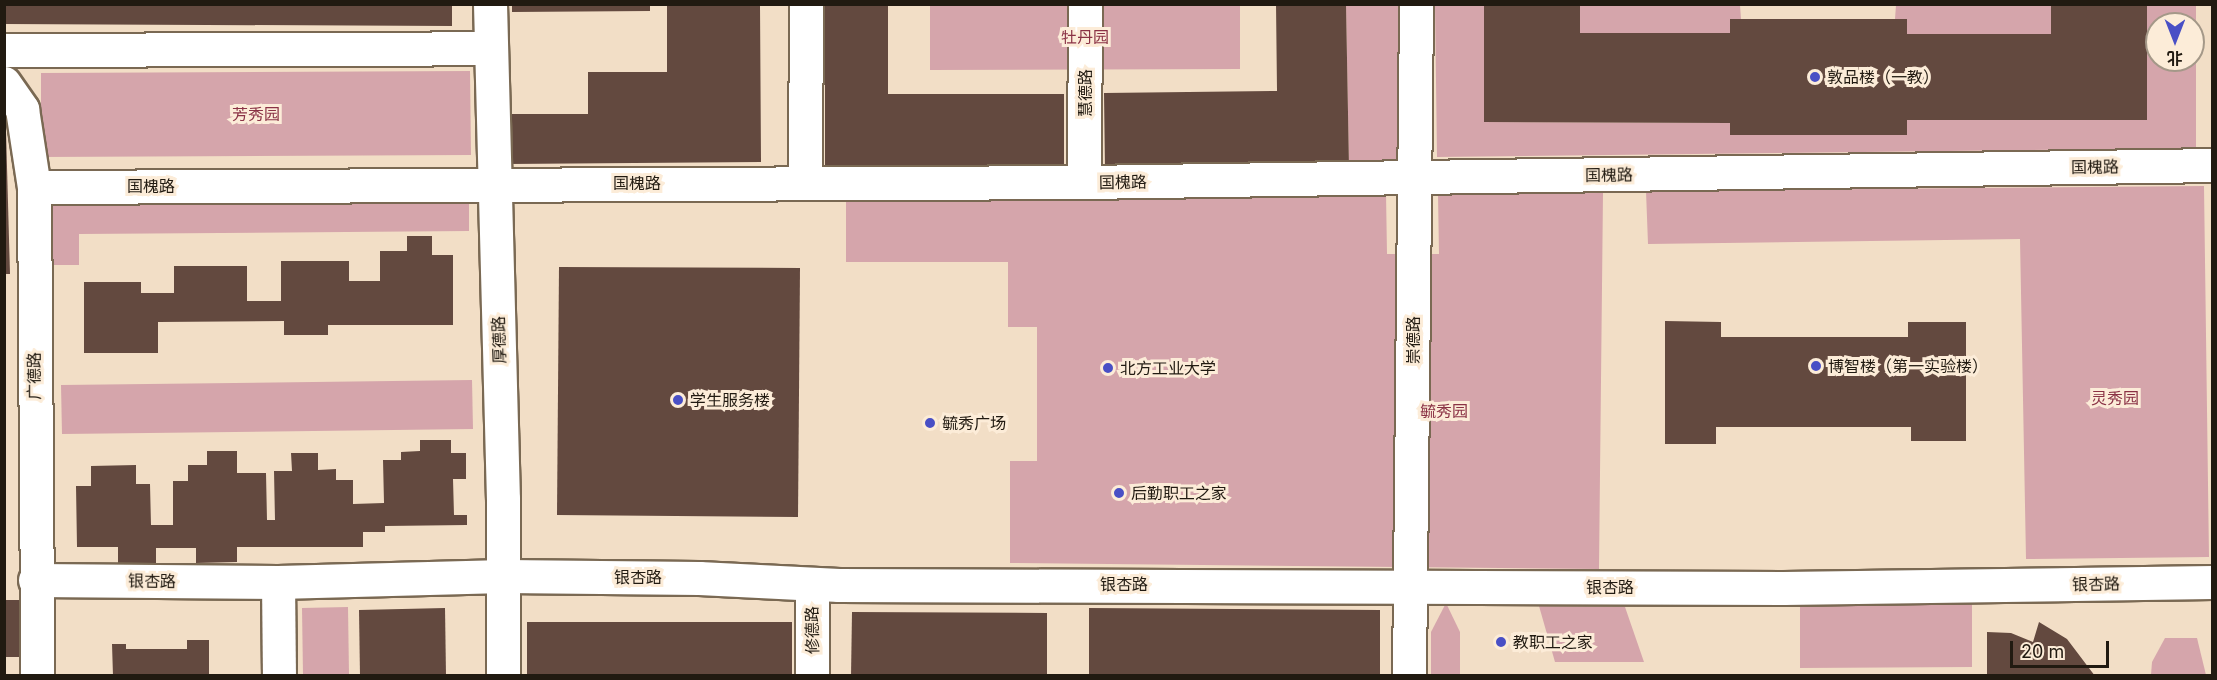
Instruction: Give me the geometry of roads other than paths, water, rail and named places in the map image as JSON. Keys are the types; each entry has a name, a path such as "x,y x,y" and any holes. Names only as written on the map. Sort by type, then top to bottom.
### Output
{"street":[{"name":"厚德路","path":"490,4 504,576 503,675"},
{"path":"805,182 806,4"},
{"name":"慧德路","path":"1084,182 1085,4"},
{"name":"崇德路","path":"1409,675 1416,4"},
{"path":"4,50 491,48"},
{"name":"广德路","path":"4,83 21,109 34,187 37,675"},
{"name":"国槐路","path":"34,187 494,183 1084,182 2212,165"},
{"name":"银杏路","path":"35,580 278,582 504,576 699,578 812,584 1783,588 2212,582"},
{"path":"278,582 279,675"},
{"name":"修德路","path":"812,584 812,675"}],"place":[{"name":"敦品楼（一教）","path":"1815,77"},
{"name":"博智楼（第一实验楼）","path":"1816,366"},
{"name":"北方工业大学","path":"1108,368"},
{"name":"学生服务楼","path":"678,400"},
{"name":"毓秀广场","path":"930,423"},
{"name":"后勤职工之家","path":"1119,493"},
{"name":"教职工之家","path":"1501,642"}],"park label":[{"name":"牡丹园","path":"1085,37"},
{"name":"芳秀园","path":"256,114"},
{"name":"灵秀园","path":"2115,398"},
{"name":"毓秀园","path":"1444,411"}]}
